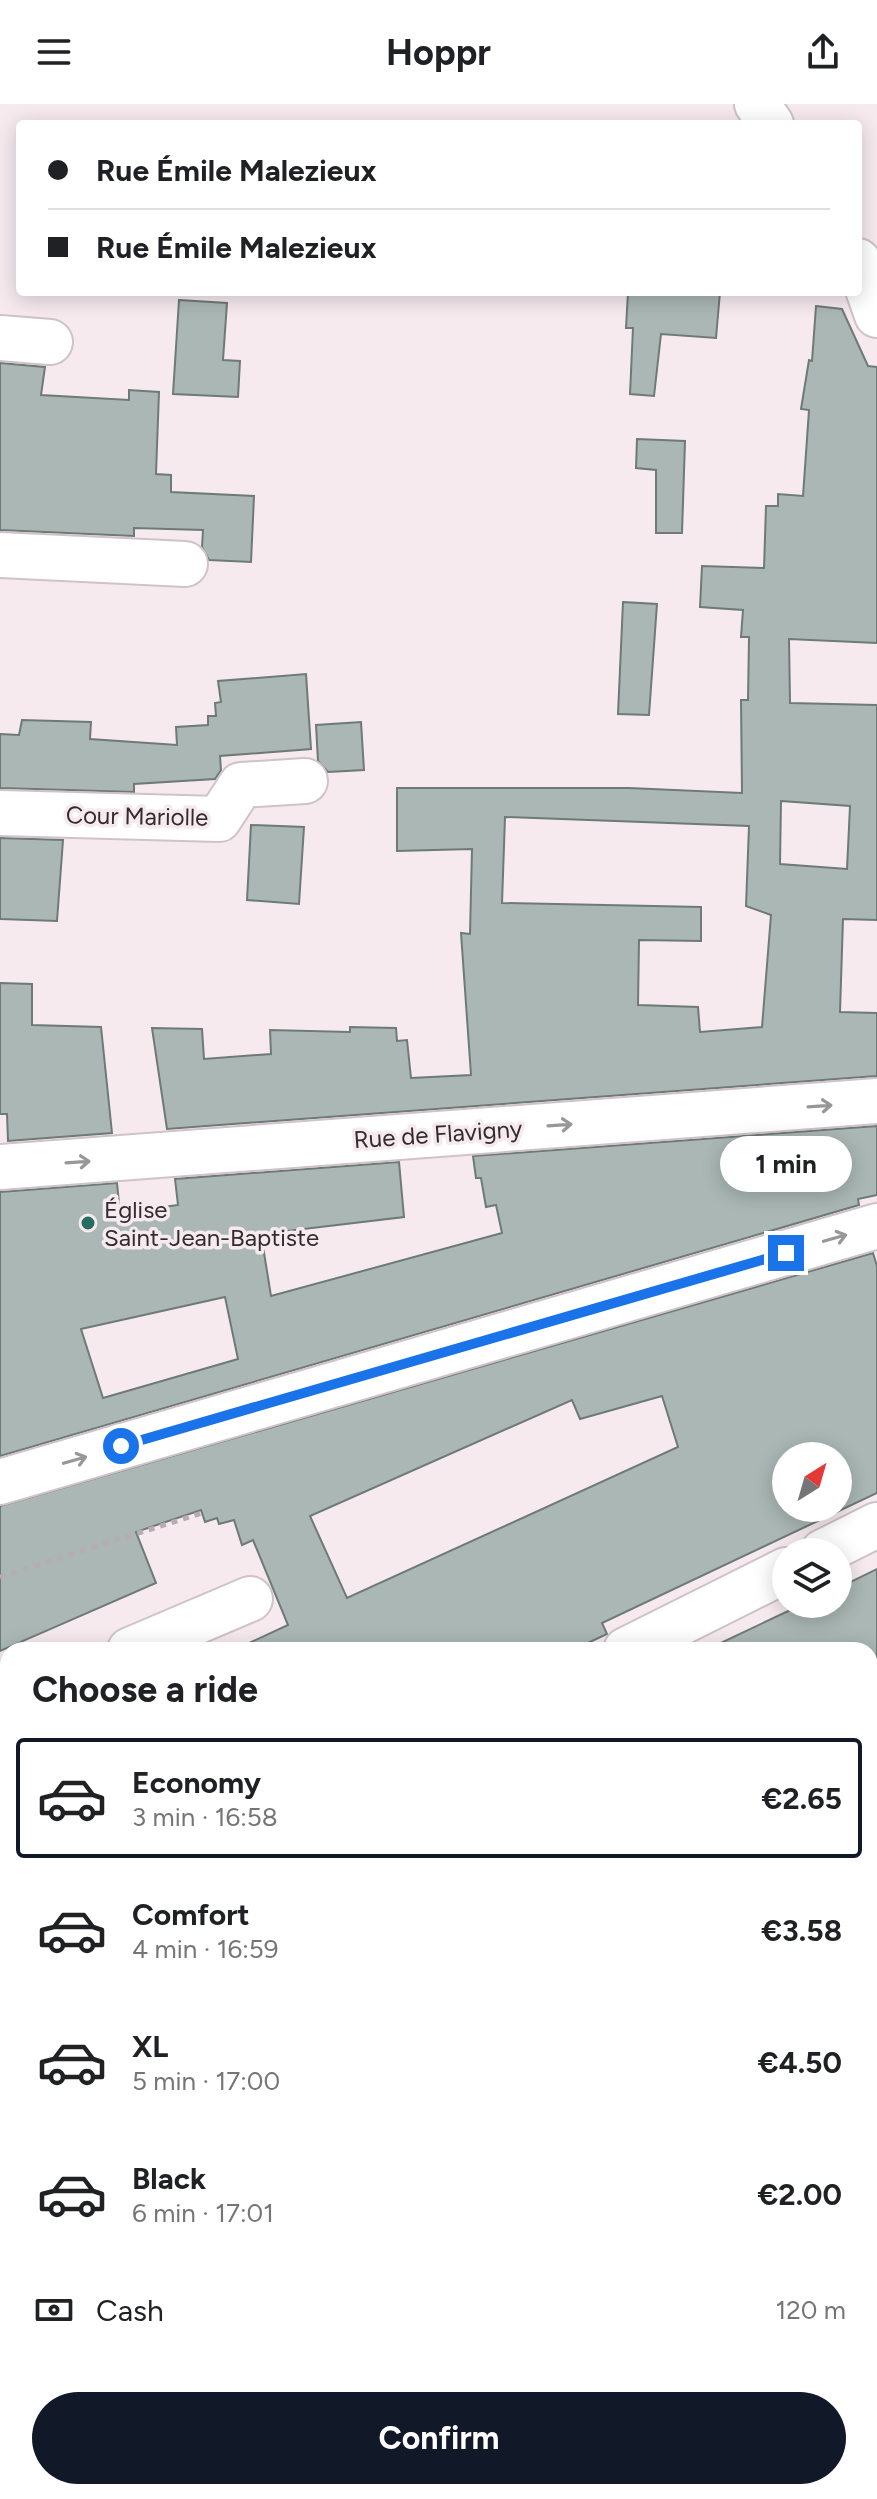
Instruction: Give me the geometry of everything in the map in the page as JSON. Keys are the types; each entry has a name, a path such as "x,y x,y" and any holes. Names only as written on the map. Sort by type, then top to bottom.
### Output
{"street":[{"path":"862,272 877,315"},
{"path":"0,338 50,342"},
{"path":"0,555 185,564"},
{"name":"Cour Mariolle","path":"0,813 219,819 241,785 305,781"},
{"name":"Rue de Flavigny","path":"0,1167 877,1101"},
{"path":"0,1482 877,1226"},
{"path":"851,1538 877,1525"},
{"path":"642,1642 772,1577"},
{"path":"149,1642 250,1599"}],"path":[{"path":"0,1577 205,1512"}],"building":[{"path":"628,296 720,296 716,338 661,334 654,396 630,394 633,328 626,328"},
{"path":"179,300 227,303 223,360 240,361 238,397 173,394"},
{"path":"816,306 842,309 868,366 877,367 877,643 789,639 790,703 877,705 877,920 843,919 840,1012 877,1013 877,1076 167,1129 152,1028 202,1029 204,1059 271,1054 270,1030 350,1032 350,1027 396,1028 397,1041 407,1040 411,1078 471,1075 461,933 470,934 472,849 397,851 397,788 629,788 742,793 741,700 748,700 749,637 741,637 743,610 700,607 702,566 764,568 766,506 778,506 778,494 803,496 809,410 801,409 809,360 812,361","holes":["781,801 850,806 847,869 780,864","505,817 749,826 746,906 771,915 762,1027 700,1032 698,1007 638,1005 639,940 701,941 701,907 502,903"]},
{"path":"0,363 45,367 41,395 129,400 129,390 159,392 156,474 171,475 171,492 254,496 251,562 209,560 202,547 203,530 134,528 134,536 0,530"},
{"path":"637,439 685,441 682,533 656,533 656,470 636,468"},
{"path":"623,602 657,604 649,715 618,714"},
{"path":"306,674 311,749 220,756 221,770 215,779 134,784 134,792 0,788 0,734 19,735 22,720 91,722 90,739 177,745 176,727 208,725 208,716 216,716 215,703 221,702 218,681"},
{"path":"361,722 364,770 328,772 318,761 316,725"},
{"path":"251,825 304,827 299,904 247,900"},
{"path":"0,838 63,840 57,921 0,919"},
{"path":"0,983 32,984 32,1025 101,1027 112,1133 8,1141 7,1114 0,1114"},
{"path":"877,1126 877,1195 858,1199 859,1205 0,1456 0,1192 117,1183 120,1213 178,1205 175,1179 399,1162 404,1217 261,1234 271,1296 502,1233 496,1205 486,1207 481,1178 476,1178 473,1156","holes":["225,1297 238,1359 103,1398 81,1329"]},
{"path":"873,1253 877,1266 877,1493 852,1505 852,1442 772,1442 772,1522 816,1522 782,1538 772,1538 772,1543 602,1623 607,1634 590,1642 251,1642 288,1625 253,1540 242,1545 234,1520 219,1524 217,1518 205,1522 201,1510 136,1532 156,1583 21,1642 0,1642 0,1506","holes":["662,1396 678,1447 347,1598 310,1516 572,1400 580,1419"]},
{"path":"877,1569 877,1642 723,1642 773,1618 852,1618 852,1581"}],"place":[{"name":"Église Saint-Jean-Baptiste","path":"88,1223"}],"route":[{"path":"121,1446 786,1253"}]}
